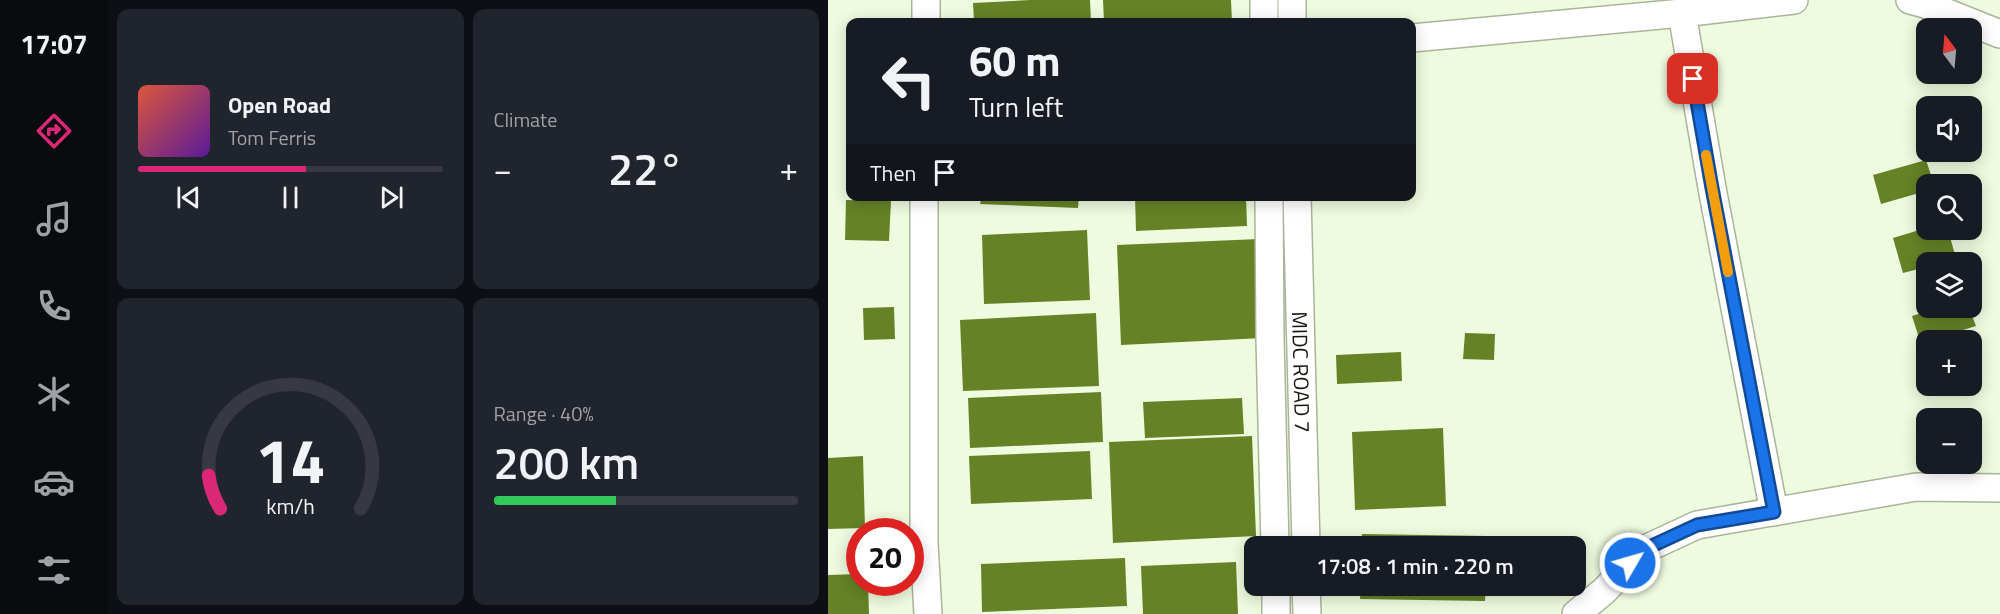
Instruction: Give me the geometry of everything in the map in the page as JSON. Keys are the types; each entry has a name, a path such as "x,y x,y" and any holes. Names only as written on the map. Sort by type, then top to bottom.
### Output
{"street":[{"path":"926,0 926,18"},
{"path":"1263,0 1264,18"},
{"path":"1292,0 1292,18"},
{"path":"1416,38 1682,13 1794,0"},
{"path":"1910,0 2000,34"},
{"path":"1682,13 1712,188 1774,512"},
{"path":"924,201 924,531 928,614"},
{"name":"MIDC ROAD 7","path":"1269,201 1275,536"},
{"name":"MIDC ROAD 7","path":"1297,201 1305,536"},
{"path":"1576,614 1604,591 1643,550 1697,525 1916,487 2000,488"},
{"path":"1276,596 1276,614"},
{"path":"1306,596 1307,614"}],"building":[{"path":"1090,0 1091,18 974,18 973,3"},
{"path":"1103,0 1231,0 1232,18 1104,18"},
{"path":"1919,162 1927,162 1931,174 1916,174 1916,194 1881,204 1873,175"},
{"path":"846,200 891,201 889,241 845,240"},
{"path":"981,201 1079,201 1078,208 980,204"},
{"path":"1135,201 1246,201 1247,226 1136,231"},
{"path":"1087,230 1090,300 984,304 982,235"},
{"path":"1916,231 1916,240 1951,240 1954,252 1916,252 1916,270 1903,273 1893,238"},
{"path":"1259,239 1263,338 1121,345 1117,245"},
{"path":"894,307 895,339 864,340 863,308"},
{"path":"1096,313 1099,386 963,391 960,320"},
{"path":"1916,315 1916,318 1973,318 1976,326 1963,330 1916,330 1912,316"},
{"path":"1465,333 1495,334 1494,360 1463,359"},
{"path":"1401,352 1402,381 1337,384 1336,355"},
{"path":"1101,392 1103,442 970,448 968,398"},
{"path":"1242,398 1244,434 1145,438 1143,402"},
{"path":"1443,428 1446,506 1355,510 1352,432"},
{"path":"1252,436 1256,536 1113,543 1109,442"},
{"path":"1090,451 1092,499 971,504 969,456"},
{"path":"863,456 865,518 846,518 846,529 828,529 828,458"},
{"path":"1362,534 1487,536 1362,536"},
{"path":"1125,558 1127,606 982,612 981,564"},
{"path":"1236,562 1238,614 1143,614 1141,566"},
{"path":"846,574 846,596 868,596 869,614 828,614 828,575"},
{"path":"1360,596 1485,596 1485,601 1360,599"}],"slow traffic":[{"path":"1706,155 1728,272"}],"route":[{"path":"1630,563 1643,550 1697,525 1774,512 1693,79"}]}
